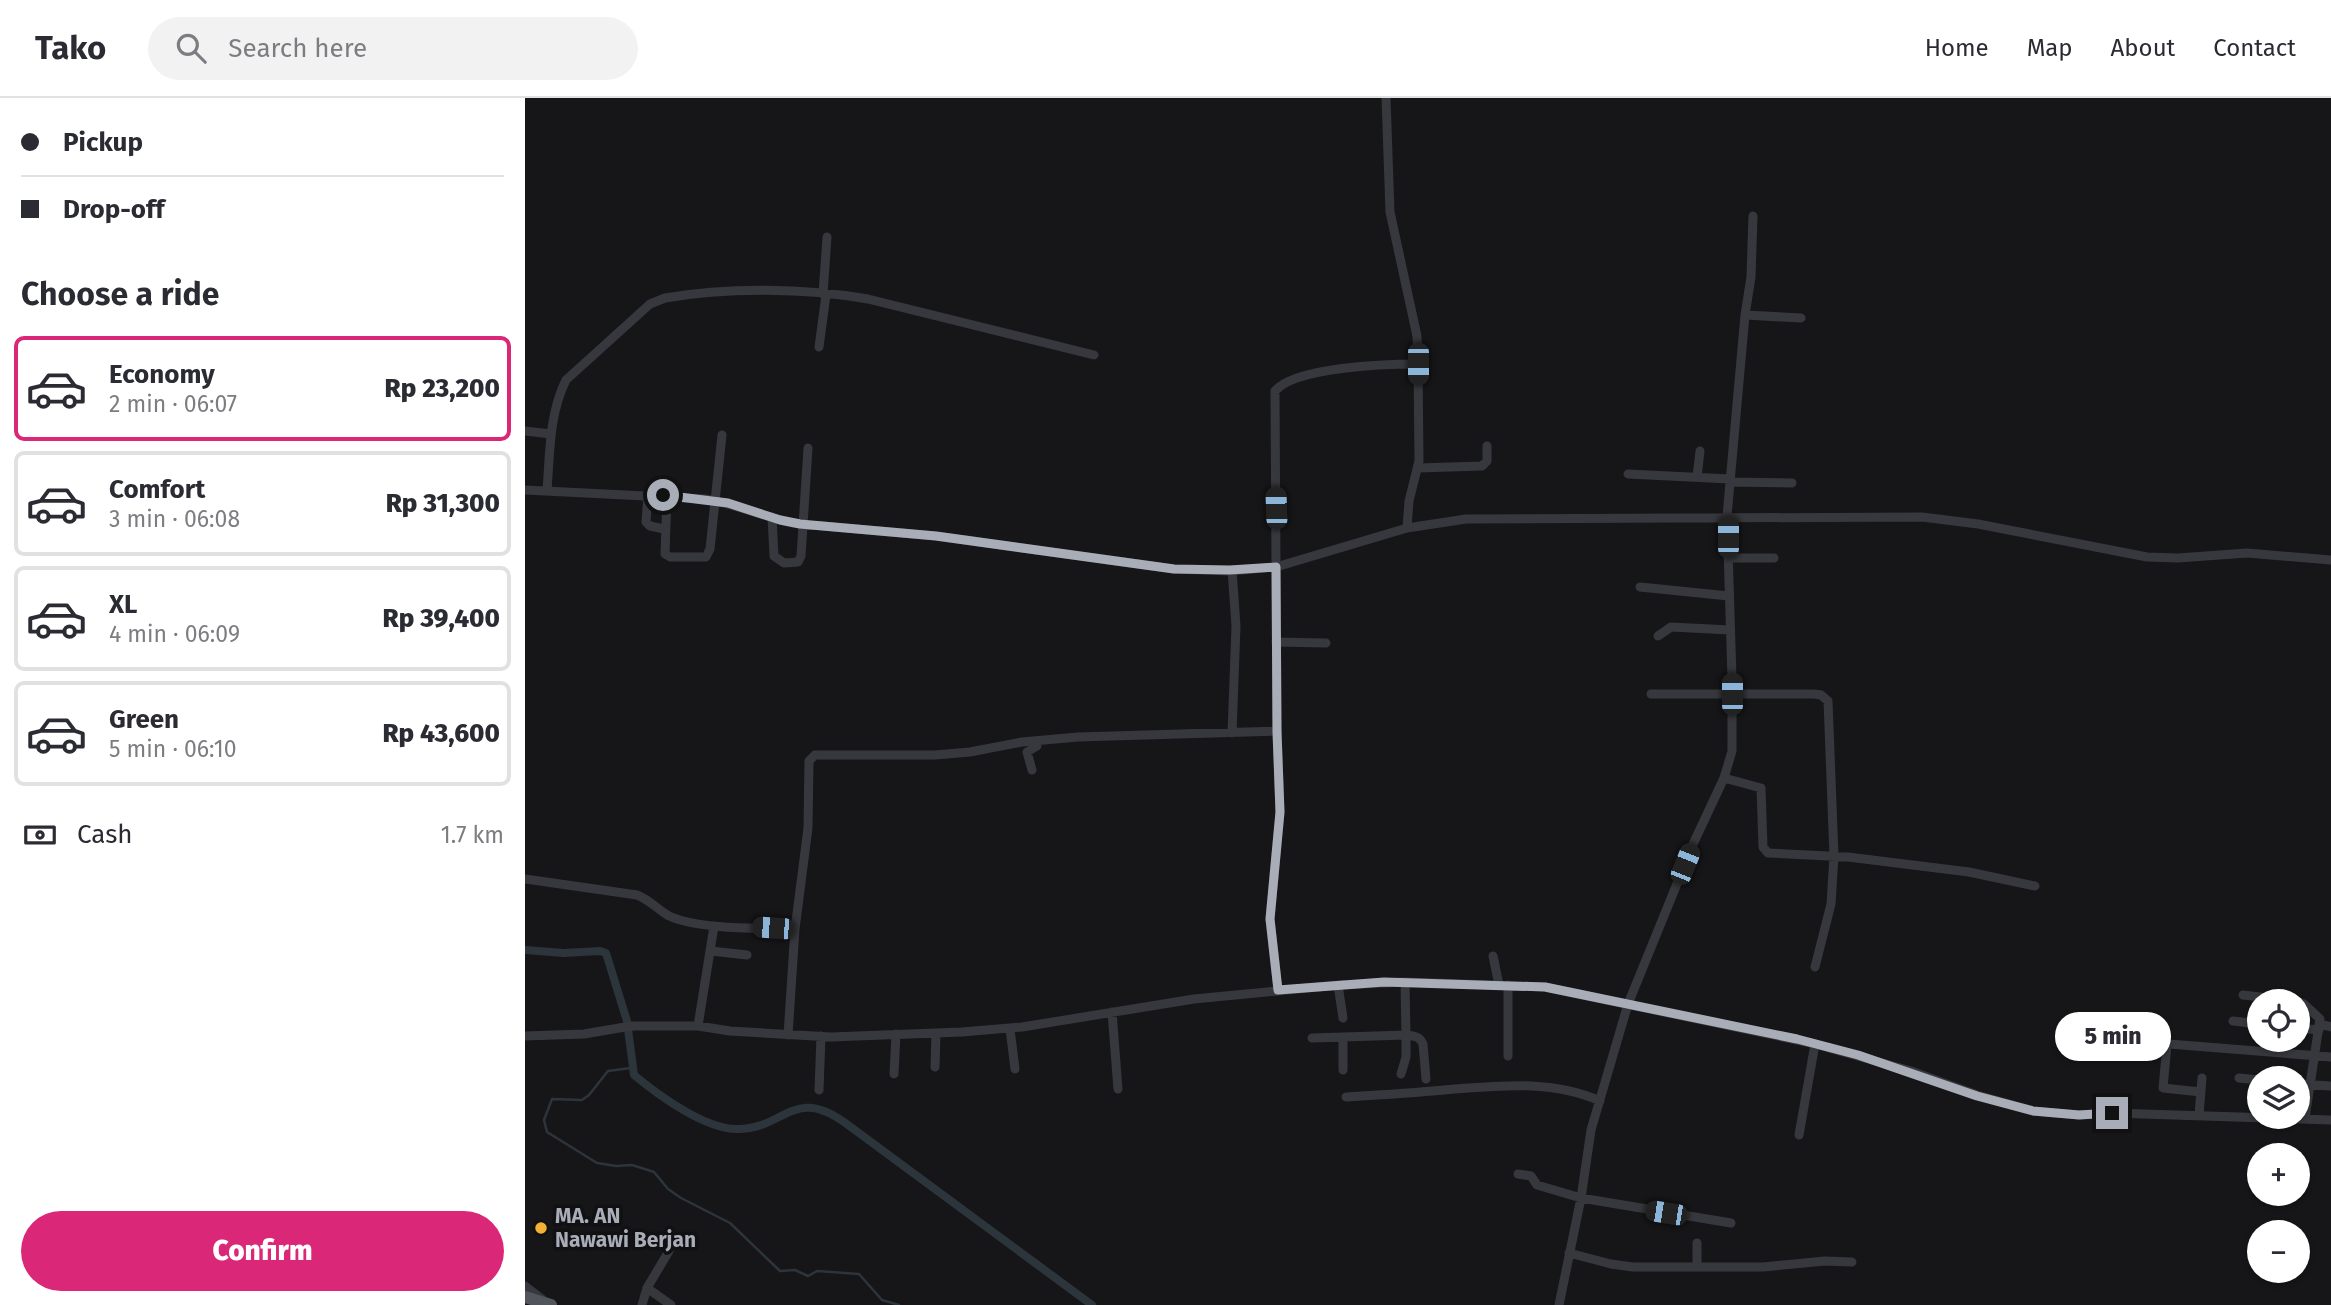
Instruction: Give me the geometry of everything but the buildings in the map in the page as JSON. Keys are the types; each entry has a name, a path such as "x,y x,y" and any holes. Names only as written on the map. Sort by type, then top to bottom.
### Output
{"main road":[{"path":"525,1297 550,1304"}],"street":[{"path":"1386,98 1390,212 1417,336 1418,468 1409,501 1407,528"},
{"path":"1559,1305 1581,1198 1591,1130 1628,1004 1694,842 1724,778 1732,751 1727,516 1751,276 1753,216"},
{"path":"819,347 825,294 827,237"},
{"path":"547,490 551,434 559,393 566,380 657,300 676,296 759,291 868,299 1094,355"},
{"path":"1745,315 1801,318"},
{"path":"1278,990 1270,919 1280,812 1275,391 1284,382 1354,366 1418,364"},
{"path":"525,431 551,434"},
{"path":"667,496 663,551 667,556 706,557 710,549 713,500 722,435"},
{"path":"1418,468 1478,467 1487,461 1487,446"},
{"path":"772,517 772,551 776,559 784,563 801,559 808,448"},
{"path":"1697,477 1700,451"},
{"path":"1628,474 1792,483"},
{"path":"525,489 648,494 713,500 803,524 936,536 1174,569 1232,570 1276,567 1407,528 1466,519 1727,516 1922,517 1978,524 2147,556 2178,558 2247,553 2331,560"},
{"path":"648,494 646,522 664,530"},
{"path":"1728,558 1774,558"},
{"path":"1231,733 1236,626 1232,570"},
{"path":"1640,587 1729,596"},
{"path":"1658,636 1671,627 1730,630"},
{"path":"1276,642 1326,643"},
{"path":"1651,694 1814,694 1821,695 1828,701 1834,856 1831,904 1815,967"},
{"path":"788,1035 795,929 808,828 811,758 819,755 891,757 970,752 1078,737 1277,732"},
{"path":"1032,770 1027,752 1037,746 1037,741"},
{"path":"1724,778 1761,788 1763,847 1768,853 1834,856 1969,872 2035,886"},
{"path":"525,879 638,895 671,916 715,926 795,929"},
{"path":"698,1026 715,926"},
{"path":"711,951 747,955"},
{"path":"1493,956 1504,985 1508,1056"},
{"path":"525,1036 584,1034 627,1027 698,1026 730,1031 821,1036 936,1033 1010,1029 1194,999 1278,990 1405,982 1504,985 1545,987 1815,1044 1911,1072 1977,1096 2033,1111 2079,1115 2112,1113 2247,1116"},
{"path":"1401,1074 1406,1057 1405,982"},
{"path":"1338,985 1343,1018"},
{"path":"2243,995 2247,996"},
{"path":"2310,1011 2320,1017 2310,1085 2331,1086"},
{"path":"1112,1012 1118,1090"},
{"path":"2233,1021 2247,1023"},
{"path":"2310,1027 2331,1027"},
{"path":"1010,1029 1015,1069"},
{"path":"935,1068 936,1033"},
{"path":"894,1074 896,1034"},
{"path":"1312,1038 1406,1035 1422,1041 1426,1079"},
{"path":"819,1090 821,1036"},
{"path":"1343,1038 1343,1070"},
{"path":"1799,1135 1815,1044"},
{"path":"2201,1093 2163,1088 2167,1045 2331,1057"},
{"path":"2199,1115 2202,1078"},
{"path":"2239,1078 2247,1079"},
{"path":"1346,1097 1508,1085 1571,1090 1600,1101"},
{"path":"2310,1118 2331,1120"},
{"path":"1518,1174 1531,1176 1537,1185 1581,1198 1731,1223"},
{"path":"1697,1243 1697,1266"},
{"path":"642,1305 647,1289 669,1251"},
{"path":"1569,1254 1633,1266 1763,1267 1825,1261 1852,1262"},
{"path":"525,1286 550,1304"},
{"path":"647,1289 671,1305"}],"waterway":[{"path":"525,950 606,953 627,1021 634,1075 669,1101 697,1118 725,1128 738,1129 767,1123 801,1108 827,1112 1092,1305"},
{"path":"631,1068 608,1071 582,1100 552,1099 544,1120 547,1132 597,1163 632,1165 654,1172 668,1189 681,1198 730,1223 780,1271 795,1270 808,1276 817,1271 859,1274 882,1300 899,1305"}],"place":[{"name":"MA. AN Nawawi Berjan","path":"541,1228"}],"route":[{"path":"663,495 728,503 800,524 936,536 1174,569 1276,567 1280,812 1270,919 1278,990 1384,982 1545,987 1797,1039 1858,1055 1977,1096 2033,1111 2079,1115 2112,1113"}]}
